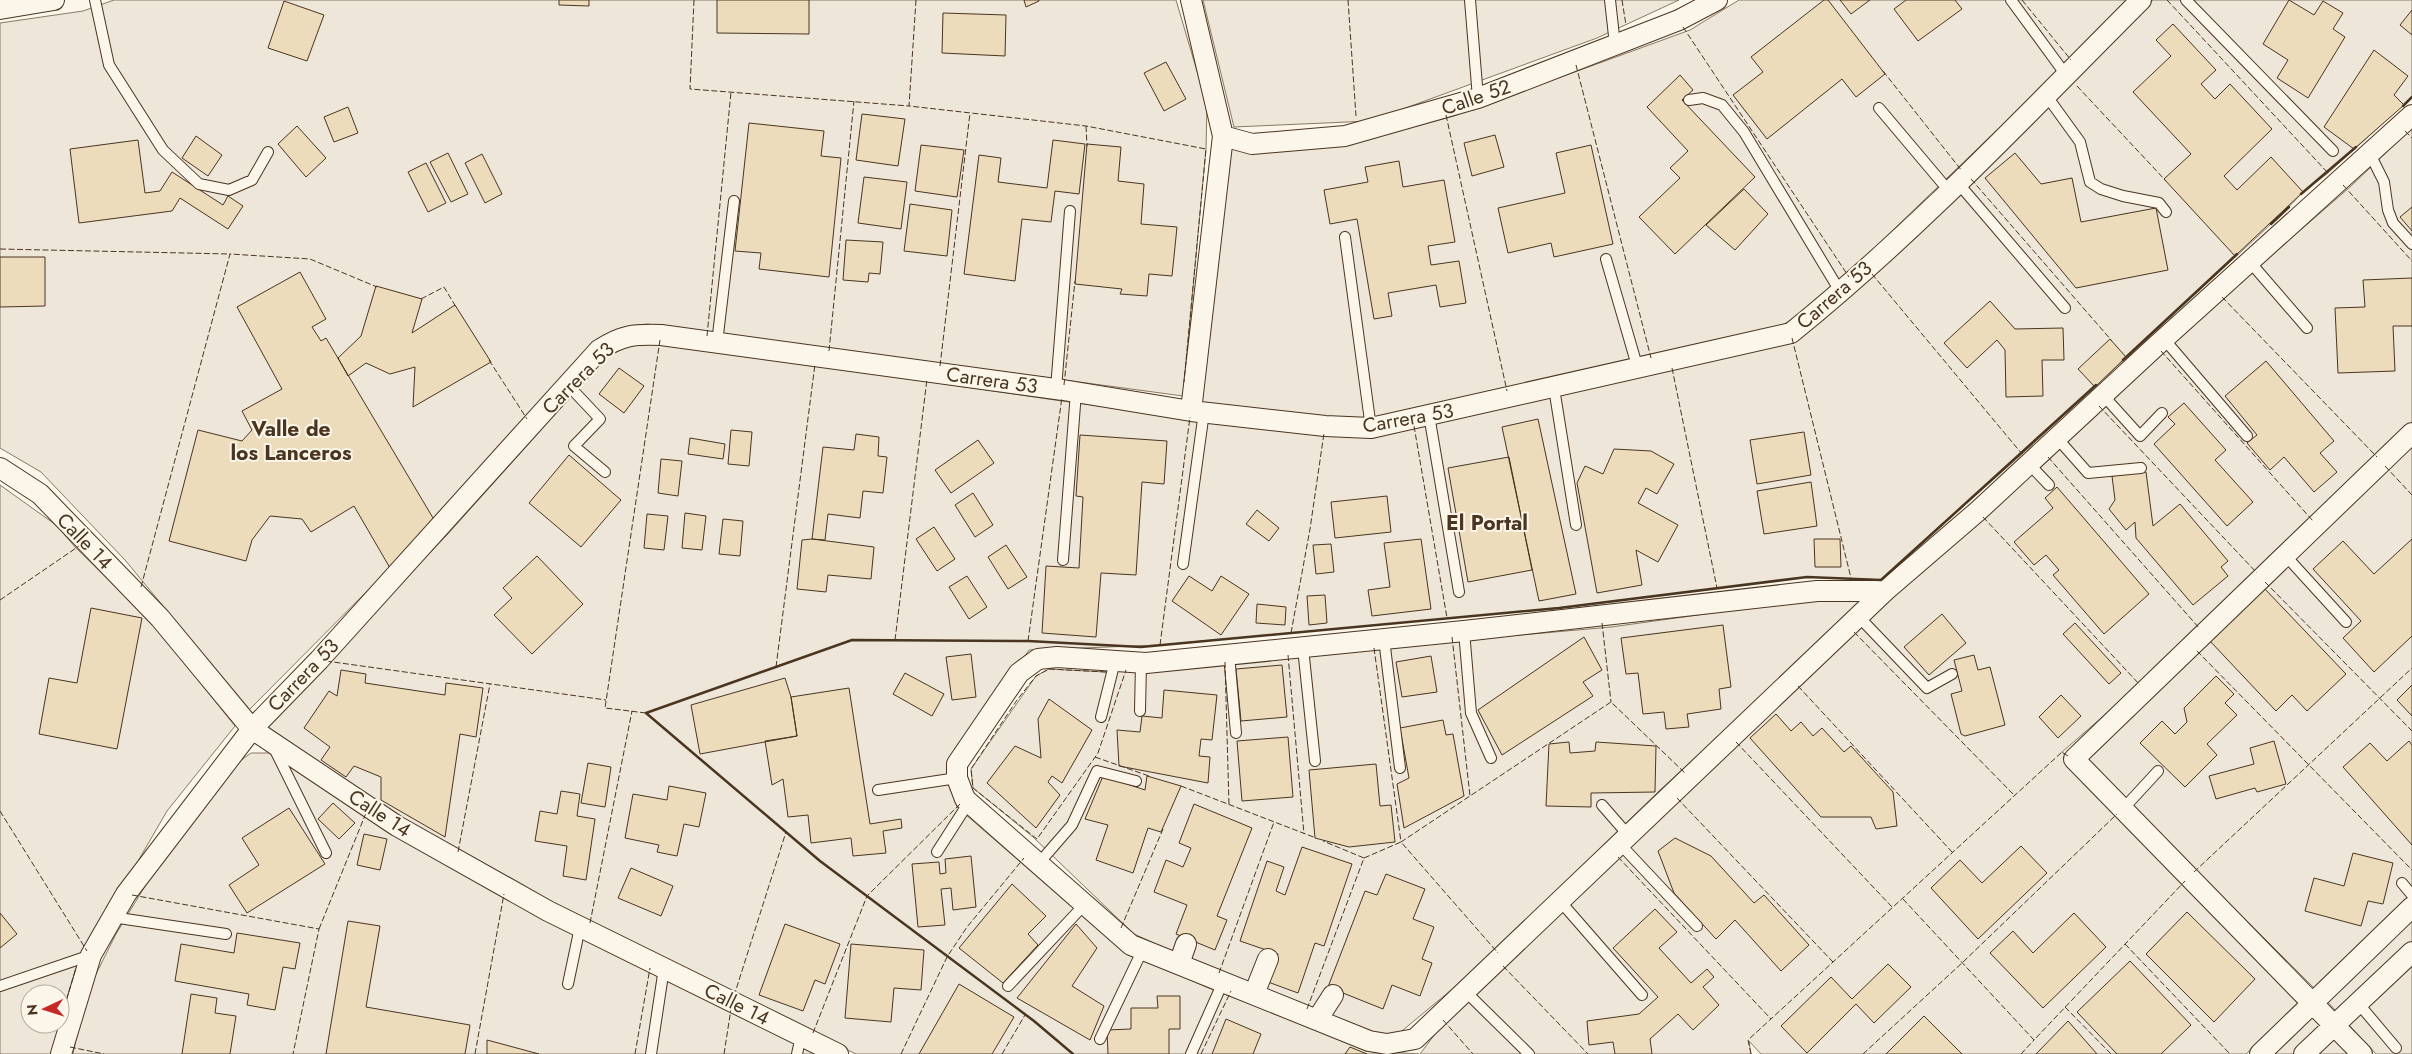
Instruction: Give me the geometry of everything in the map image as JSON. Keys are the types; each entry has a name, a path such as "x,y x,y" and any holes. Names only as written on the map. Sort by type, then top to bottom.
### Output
{"street":[{"path":"0,9 54,0"},
{"path":"1191,0 1223,136 1197,412"},
{"name":"Calle 52","path":"1223,136 1252,144 1345,136 1478,98 1679,20 1717,0"},
{"name":"Carrera 53","path":"61,1054 91,955 112,917 126,894 252,729 319,660 599,350 617,338 637,334 717,343 1056,389 1197,412 1325,426 1371,428 1554,388 1791,333 1840,293 1953,187 2141,0"},
{"path":"1886,591 1817,591 1464,631 1141,663 1057,657 1038,659 1019,673 957,764 957,778 965,799 1131,945 1369,1041 1411,1046 1465,991 1886,591 1978,511 2164,339 2412,115"},
{"path":"2362,1054 2314,1002 2074,759 2412,433"},
{"name":"Calle 14","path":"0,468 40,494 160,618 252,729 397,826 580,927 664,968 799,1045 838,1054"},
{"path":"2260,1054 2412,907"},
{"path":"1179,964 1186,944"},
{"path":"2304,1054 2412,952"},
{"path":"1254,994 1268,959"},
{"path":"1317,1020 1333,995"}],"lane":[{"path":"95,0 109,65 163,150 199,184 229,190 252,180 268,152"},
{"path":"1470,0 1478,98"},
{"path":"1610,0 1615,45"},
{"path":"2011,0 2066,75"},
{"path":"2186,0 2333,150"},
{"path":"2046,95 2080,142 2090,182 2102,189 2123,196 2159,203 2166,212"},
{"path":"1689,100 1703,98 1722,105 1744,132 1840,293"},
{"path":"1879,108 2065,308"},
{"path":"2370,154 2384,182 2388,210 2393,223 2412,244"},
{"path":"717,343 734,200"},
{"path":"1056,389 1070,211"},
{"path":"1345,237 1371,428"},
{"path":"1606,259 1638,369"},
{"path":"2250,262 2307,328"},
{"path":"2164,339 2247,436"},
{"path":"568,386 600,419 574,446 605,472"},
{"path":"1554,388 1576,524"},
{"path":"1063,560 1076,392"},
{"path":"2103,395 2140,436 2162,413"},
{"path":"1183,564 1197,412"},
{"path":"1430,415 1459,592"},
{"path":"2056,438 2088,473 2141,468"},
{"path":"2029,464 2048,485"},
{"path":"2285,555 2346,622"},
{"path":"1859,617 1927,688 1952,674"},
{"path":"1464,631 1471,713 1491,758"},
{"path":"1384,639 1400,768"},
{"path":"1303,648 1315,761"},
{"path":"1229,655 1236,733"},
{"path":"1101,717 1115,661"},
{"path":"1140,711 1141,663"},
{"path":"272,742 326,853"},
{"path":"1039,864 1072,825 1097,771 1136,781"},
{"path":"2123,809 2158,771"},
{"path":"878,790 957,778"},
{"path":"937,852 969,802"},
{"path":"1602,805 1624,840 1697,926"},
{"path":"2402,883 2412,895"},
{"path":"1560,901 1642,995"},
{"path":"1008,986 1085,904"},
{"path":"112,917 226,934"},
{"path":"568,984 580,927"},
{"path":"1100,1039 1143,950"},
{"path":"0,986 91,955"},
{"path":"651,1054 664,968"},
{"path":"1191,1054 1223,982"},
{"path":"1465,991 1529,1054"},
{"path":"2358,1003 2396,1048"}],"shaded area":[{"path":"114,0 1176,0 1207,105 1206,149 1183,396 647,324 630,326 591,345 390,568 249,710 125,560 41,472 0,448 0,23 83,11"},
{"path":"1203,0 1679,0 1597,38 1370,121 1234,127"},
{"path":"1739,0 2126,0 2023,105 1819,301 1777,329 1361,421 1201,405 1230,143 1349,144 1454,116 1690,30"},
{"path":"2153,0 2412,0 2412,97 2328,173 2303,192 2283,213 2022,454 1881,580 1807,577 1559,608 1160,645 1029,650 949,764 957,807 1118,947 1206,987 1373,1051 1419,1054 856,1054 611,935 404,822 263,726 447,535 559,410 602,356 642,340 1062,401 1271,429 1375,437 1793,341"},
{"path":"2412,128 2412,422 2161,666 2062,752 2300,1002 2246,1054 1761,1054 1749,1041 1751,1054 1420,1054 1435,1034 1884,603 2211,308 2350,187"},
{"path":"2412,445 2412,896 2316,990 2087,761"},
{"path":"0,485 56,525 76,548 147,617 235,726 167,811 76,968 70,990 70,984 20,984 20,1034 58,1034 53,1054 0,1054"},
{"path":"1821,598 1855,598 1859,604 1855,611 1660,790 1474,971 1397,1035 1383,1037 1206,967 1134,934 1033,837 973,788 971,769 1036,676 1049,669 1106,672 1611,627"},
{"path":"251,753 269,753 359,813 490,890 815,1054 73,1054 85,996 116,934 179,830 232,767"},
{"path":"2412,915 2412,944 2337,1012 2326,1000"},
{"path":"2412,963 2412,1054 2376,1054 2347,1023"},
{"path":"2309,1013 2324,1030 2298,1054 2267,1054"},
{"path":"2332,1036 2349,1054 2313,1054"}],"building":[{"path":"559,0 589,0 589,6 559,5"},
{"path":"717,0 809,0 809,34 717,33"},
{"path":"1024,0 1039,0 1039,1 1026,7"},
{"path":"1824,0 1828,0 1885,74 1856,97 1842,79 1767,139 1733,95 1763,72 1751,57"},
{"path":"1840,0 1870,0 1851,14"},
{"path":"1906,0 1955,0 1962,9 1918,41 1894,9"},
{"path":"2289,0 2314,15 2323,1 2343,13 2333,29 2345,37 2308,98 2277,78 2288,60 2263,44"},
{"path":"284,1 324,15 307,61 268,48"},
{"path":"2412,10 2412,35 2400,25"},
{"path":"943,13 1006,15 1005,56 942,53"},
{"path":"2173,24 2216,70 2201,84 2215,99 2230,84 2272,129 2224,176 2237,190 2271,157 2303,192 2235,256 2164,179 2191,154 2133,92 2171,56 2156,40"},
{"path":"2374,50 2408,76 2394,95 2404,105 2354,149 2324,127"},
{"path":"1166,62 1186,99 1164,111 1144,73"},
{"path":"1680,75 1693,90 1682,100 1755,177 1675,254 1639,217 1680,178 1670,168 1688,151 1647,107"},
{"path":"348,107 358,133 334,142 324,117"},
{"path":"862,114 905,119 898,166 856,160"},
{"path":"749,123 824,131 821,156 841,158 829,277 759,269 761,253 735,251"},
{"path":"297,126 326,158 306,177 278,144"},
{"path":"1495,135 1504,167 1472,176 1464,143"},
{"path":"196,136 222,155 208,176 182,158"},
{"path":"138,140 145,193 160,191 172,172 223,205 228,196 243,206 228,229 180,198 172,211 79,223 70,149"},
{"path":"1053,140 1085,144 1079,194 1055,191 1051,222 1022,219 1015,281 964,274 979,155 1001,158 998,182 1047,188"},
{"path":"1087,144 1121,147 1118,181 1144,184 1141,224 1177,227 1172,276 1149,274 1147,296 1120,294 1122,289 1075,284"},
{"path":"921,145 964,150 957,197 915,191"},
{"path":"1591,145 1613,244 1554,257 1551,243 1508,253 1498,208 1565,193 1556,153"},
{"path":"448,153 468,194 451,202 430,162"},
{"path":"2015,153 2041,184 2072,178 2081,222 2156,208 2168,270 2076,288 1985,178"},
{"path":"482,154 502,194 485,203 465,163"},
{"path":"1399,161 1403,187 1444,180 1455,242 1428,246 1431,265 1459,261 1466,303 1440,307 1436,285 1388,293 1392,316 1374,319 1357,219 1330,224 1324,190 1368,182 1365,167"},
{"path":"426,163 446,203 428,212 408,172"},
{"path":"864,177 907,182 901,229 858,223"},
{"path":"1744,189 1768,214 1735,250 1706,225"},
{"path":"910,204 952,210 947,256 904,251"},
{"path":"2412,207 2412,231 2400,217"},
{"path":"846,240 883,242 880,274 869,273 868,282 843,280"},
{"path":"0,257 45,257 45,306 0,307"},
{"path":"300,272 326,319 312,327 321,341 326,338 436,523 390,568 354,506 311,532 302,519 270,516 252,540 246,561 169,541 198,430 242,441 252,430 242,411 282,389 237,307"},
{"path":"2412,278 2412,326 2393,326 2395,371 2338,373 2335,308 2365,307 2363,280"},
{"path":"376,286 422,299 412,333 455,305 491,362 413,407 415,367 390,374 366,363 348,376 338,358 361,336"},
{"path":"1990,301 2015,329 2063,328 2064,360 2042,360 2043,396 2006,397 2005,350 1997,340 1967,368 1944,343"},
{"path":"2110,339 2126,357 2095,387 2078,369"},
{"path":"2266,361 2334,441 2320,453 2337,472 2314,492 2284,457 2270,470 2247,443 2257,435 2225,396"},
{"path":"619,368 644,386 624,413 599,394"},
{"path":"2184,403 2226,450 2215,460 2253,502 2227,526 2154,444 2175,424 2168,417"},
{"path":"1538,419 1576,594 1539,601 1502,427"},
{"path":"731,430 752,432 749,466 728,464"},
{"path":"1804,432 1811,475 1757,484 1750,440"},
{"path":"856,434 879,437 878,456 887,457 883,493 863,491 860,518 828,514 825,540 812,539 823,447 854,450"},
{"path":"1080,435 1167,441 1164,484 1142,482 1136,575 1101,573 1096,637 1042,633 1046,566 1079,568 1083,497 1076,496"},
{"path":"690,438 725,444 723,459 688,454"},
{"path":"978,440 994,463 951,493 935,470"},
{"path":"1614,449 1651,451 1674,464 1657,494 1646,488 1638,503 1678,525 1658,562 1636,550 1642,585 1597,593 1577,483 1585,466 1603,474"},
{"path":"569,455 621,500 581,547 529,503"},
{"path":"1509,457 1532,570 1468,582 1448,468"},
{"path":"661,459 682,461 678,496 658,493"},
{"path":"2146,472 2153,526 2180,504 2228,561 2221,567 2228,576 2193,605 2136,538 2135,522 2126,530 2109,509 2115,500 2112,476"},
{"path":"1811,482 1817,526 1764,534 1757,491"},
{"path":"2057,487 2149,594 2104,634 2053,575 2059,570 2046,555 2034,565 2014,542 2053,508 2045,498"},
{"path":"973,493 993,525 975,537 955,505"},
{"path":"1387,496 1391,532 1335,538 1331,502"},
{"path":"1257,510 1279,528 1269,541 1246,524"},
{"path":"685,513 706,516 702,550 682,548"},
{"path":"647,514 668,516 664,550 644,548"},
{"path":"723,519 743,521 740,556 719,554"},
{"path":"934,527 955,559 937,571 916,539"},
{"path":"812,539 874,547 871,579 828,575 826,592 797,589 802,540"},
{"path":"1421,539 1431,609 1372,616 1368,590 1390,587 1384,543"},
{"path":"1814,539 1840,539 1841,567 1815,567"},
{"path":"2412,539 2412,636 2374,672 2343,638 2361,621 2313,569 2343,541 2374,574"},
{"path":"1331,544 1334,572 1316,574 1313,545"},
{"path":"1006,545 1027,577 1008,589 988,557"},
{"path":"537,556 583,604 532,654 494,615 512,598 503,588"},
{"path":"967,576 987,607 969,619 949,587"},
{"path":"1189,576 1212,591 1221,576 1249,594 1221,635 1172,601"},
{"path":"2264,588 2346,674 2307,711 2292,695 2276,711 2209,640"},
{"path":"1325,595 1327,623 1309,625 1307,596"},
{"path":"1257,604 1286,607 1285,625 1256,623"},
{"path":"91,608 142,618 117,749 39,734 49,678 77,683"},
{"path":"1942,614 1966,643 1929,675 1904,647"},
{"path":"2075,623 2121,673 2109,684 2063,634"},
{"path":"1723,625 1731,687 1719,689 1721,709 1687,714 1689,727 1666,729 1664,712 1643,714 1638,673 1626,674 1621,638"},
{"path":"1584,637 1602,670 1583,682 1593,696 1502,755 1478,710"},
{"path":"971,654 976,697 952,700 946,657"},
{"path":"1974,655 1978,670 1990,667 2005,725 1965,736 1961,734 1951,694 1962,691 1954,660"},
{"path":"1431,656 1437,692 1402,697 1396,662"},
{"path":"1282,665 1287,717 1241,721 1236,669"},
{"path":"341,670 366,674 365,683 445,695 446,683 483,688 476,737 460,734 445,837 381,800 381,777 354,766 346,777 321,760 330,747 304,728 329,691 337,696"},
{"path":"905,673 944,694 932,716 893,694"},
{"path":"2216,676 2234,694 2225,703 2237,715 2207,744 2217,755 2185,787 2140,743 2162,721 2175,734 2187,722 2184,708"},
{"path":"785,678 791,697 797,736 700,754 691,705"},
{"path":"2412,685 2412,716 2397,700"},
{"path":"849,688 870,824 901,819 902,828 883,831 886,853 853,856 851,838 811,843 808,815 788,817 783,779 772,785 765,741 797,736 791,697"},
{"path":"1164,690 1217,695 1212,740 1201,739 1199,756 1210,757 1208,783 1119,766 1117,730 1140,732 1142,716 1162,718"},
{"path":"2061,695 2081,716 2058,738 2039,717"},
{"path":"1049,699 1092,730 1062,783 1052,776 1048,782 1060,795 1036,828 987,783 1015,746 1041,758 1038,719"},
{"path":"1776,714 1791,731 1801,722 1813,736 1822,728 1844,752 1851,746 1893,792 1897,826 1876,829 1871,817 1821,817 1750,738"},
{"path":"1443,720 1446,735 1453,734 1464,796 1404,828 1397,784 1409,778 1400,728"},
{"path":"1288,737 1293,797 1242,801 1237,741"},
{"path":"2274,741 2286,784 2257,792 2255,788 2216,799 2209,776 2254,764 2250,748"},
{"path":"2409,741 2412,745 2412,845 2343,767 2370,743 2387,761"},
{"path":"1569,742 1570,753 1595,751 1596,742 1656,746 1655,792 1591,793 1591,807 1546,806 1549,744"},
{"path":"588,763 611,767 605,807 581,803"},
{"path":"1376,764 1380,806 1391,805 1395,842 1349,847 1315,838 1309,770"},
{"path":"1103,776 1145,790 1147,776 1181,786 1161,832 1148,828 1133,873 1096,860 1108,825 1085,819"},
{"path":"669,786 706,793 699,827 684,824 677,856 657,852 659,845 625,838 633,794 667,800"},
{"path":"561,791 580,794 577,816 595,819 586,880 563,876 567,846 535,841 540,811 557,814"},
{"path":"333,803 355,823 339,839 318,819"},
{"path":"1194,804 1252,828 1217,916 1227,920 1215,950 1176,934 1187,905 1154,892 1166,860 1183,867 1191,848 1179,843"},
{"path":"289,808 325,864 247,913 229,885 259,865 242,838"},
{"path":"364,834 387,839 380,870 357,865"},
{"path":"1675,838 1711,856 1754,903 1764,895 1809,945 1781,971 1735,920 1716,939 1674,893 1658,851"},
{"path":"2021,846 2047,873 1978,939 1931,888 1960,860 1982,883"},
{"path":"1302,847 1352,864 1324,946 1315,943 1298,993 1268,982 1278,954 1240,941 1267,861 1284,867 1276,891 1285,895"},
{"path":"2353,853 2393,863 2383,904 2368,901 2361,926 2305,911 2314,878 2344,886"},
{"path":"971,856 976,907 953,910 951,888 941,889 945,925 918,927 912,864 939,862 940,874 946,873 945,859"},
{"path":"631,868 673,886 661,916 618,898"},
{"path":"1386,874 1425,889 1413,919 1434,927 1422,959 1432,963 1420,996 1392,985 1383,1009 1328,987 1365,891 1377,895"},
{"path":"1012,884 1046,916 1028,934 1038,945 1003,983 959,948"},
{"path":"1655,909 1677,932 1659,948 1691,983 1707,969 1714,977 1703,987 1719,1005 1693,1030 1678,1014 1650,1039 1652,1054 1615,1054 1613,1042 1589,1045 1587,1021 1639,1014 1658,997 1613,948"},
{"path":"2187,912 2255,979 2214,1022 2146,954"},
{"path":"0,913 17,934 0,948"},
{"path":"2074,913 2106,947 2043,1008 1990,953 2013,931 2033,953"},
{"path":"348,921 380,926 366,1007 470,1025 465,1054 326,1054"},
{"path":"785,924 840,944 825,984 815,980 803,1011 759,995"},
{"path":"1076,924 1097,948 1072,986 1104,1006 1090,1040 1017,998"},
{"path":"237,933 300,943 295,969 283,967 275,1010 247,1005 249,994 175,981 181,944 234,953"},
{"path":"851,944 924,950 921,990 894,988 891,1022 845,1018"},
{"path":"2130,961 2191,1025 2161,1054 2117,1054 2077,1012"},
{"path":"1888,964 1911,987 1874,1023 1856,1004 1807,1053 1781,1026 1831,977 1852,999"},
{"path":"959,984 1014,1017 992,1054 919,1054"},
{"path":"191,994 217,998 215,1013 236,1016 230,1054 182,1054"},
{"path":"1157,996 1180,996 1180,1029 1169,1029 1169,1054 1108,1054 1107,1030 1131,1029 1131,1008 1158,1008"},
{"path":"1924,1016 1962,1054 1886,1054"},
{"path":"1226,1019 1261,1034 1253,1054 1212,1054"},
{"path":"2068,1021 2097,1054 2036,1054"},
{"path":"487,1040 539,1054 487,1054"},
{"path":"1350,1047 1367,1054 1345,1054"}],"fence":[{"path":"694,0 690,89 909,106"},
{"path":"916,0 909,106 1086,126 1206,149 1184,382"},
{"path":"1348,0 1356,116"},
{"path":"1622,0 1626,25"},
{"path":"2022,0 2071,60"},
{"path":"2167,0 2328,173"},
{"path":"1683,27 1849,277"},
{"path":"1576,65 1651,358"},
{"path":"1883,71 1962,171"},
{"path":"2077,86 2166,181"},
{"path":"707,336 731,92"},
{"path":"829,351 854,101"},
{"path":"940,366 970,113"},
{"path":"1446,115 1507,391"},
{"path":"1086,126 1087,146"},
{"path":"2405,131 2412,138"},
{"path":"1971,179 2112,341"},
{"path":"2343,185 2412,261"},
{"path":"0,249 230,254"},
{"path":"141,587 230,254 310,259 377,287"},
{"path":"1872,274 2022,454"},
{"path":"1064,385 1075,281"},
{"path":"421,299 444,287 456,307"},
{"path":"2222,297 2377,457"},
{"path":"1792,338 1851,578"},
{"path":"646,713 605,708 660,340"},
{"path":"2161,351 2313,521"},
{"path":"489,360 527,419"},
{"path":"776,667 815,364"},
{"path":"1672,368 1717,588"},
{"path":"895,640 927,379"},
{"path":"1028,641 1062,397"},
{"path":"2099,406 2257,573"},
{"path":"1160,645 1190,417"},
{"path":"1414,426 1447,618"},
{"path":"1291,633 1310,529 1324,433"},
{"path":"2048,457 2200,629"},
{"path":"2385,466 2412,495"},
{"path":"1983,517 2140,685"},
{"path":"0,600 79,546"},
{"path":"2265,582 2412,731"},
{"path":"1602,623 1611,702"},
{"path":"1854,632 2015,796"},
{"path":"1452,637 1470,796"},
{"path":"1374,648 1401,842 1611,702 1686,774"},
{"path":"2197,651 2412,870"},
{"path":"1288,655 1304,834"},
{"path":"326,661 606,700"},
{"path":"1225,662 1229,805"},
{"path":"2194,872 2412,668"},
{"path":"1106,672 1049,669 1036,676 1017,700 971,769 973,788 1037,839 1098,753 1126,670"},
{"path":"458,852 490,684"},
{"path":"1798,686 1953,853"},
{"path":"590,923 632,711"},
{"path":"1736,742 1893,908"},
{"path":"1751,1054 1748,1040 2062,752 2068,756"},
{"path":"1095,757 1149,776"},
{"path":"1181,786 1316,838"},
{"path":"1677,798 1833,962"},
{"path":"813,1033 867,896 961,803"},
{"path":"0,811 87,951"},
{"path":"319,929 366,813"},
{"path":"1863,1054 1962,963 2117,814"},
{"path":"1219,973 1274,822"},
{"path":"1121,928 1163,829"},
{"path":"734,996 786,832"},
{"path":"1307,1009 1364,858 1323,841"},
{"path":"1364,858 1401,842 1498,953"},
{"path":"1618,857 1771,1019"},
{"path":"901,1054 947,957 967,927 1024,858"},
{"path":"1903,899 2034,1040 2185,881"},
{"path":"475,1054 504,894"},
{"path":"132,895 319,929 293,1054"},
{"path":"2125,944 2230,1054"},
{"path":"1503,966 1588,1054"},
{"path":"70,988 76,968"},
{"path":"635,1054 650,968"},
{"path":"1201,1054 1231,991"},
{"path":"2065,1007 2111,1054"},
{"path":"724,1054 731,1009"},
{"path":"1002,1054 1025,1015"},
{"path":"1443,1020 1473,1054"},
{"path":"2021,1054 2034,1040"},
{"path":"70,1047 104,1054"}],"wall":[{"path":"2403,106 2412,97"},
{"path":"2301,194 2356,147"},
{"path":"2271,224 2289,207"},
{"path":"2123,360 2237,254"},
{"path":"1073,1054 1034,1021 820,861 646,713 852,640 1028,641 1141,647 1559,608 1807,577 1881,580 2096,385"}],"district":[{"name":"Valle de los Lanceros","path":"291,441"},
{"name":"El Portal","path":"1487,523"}]}
